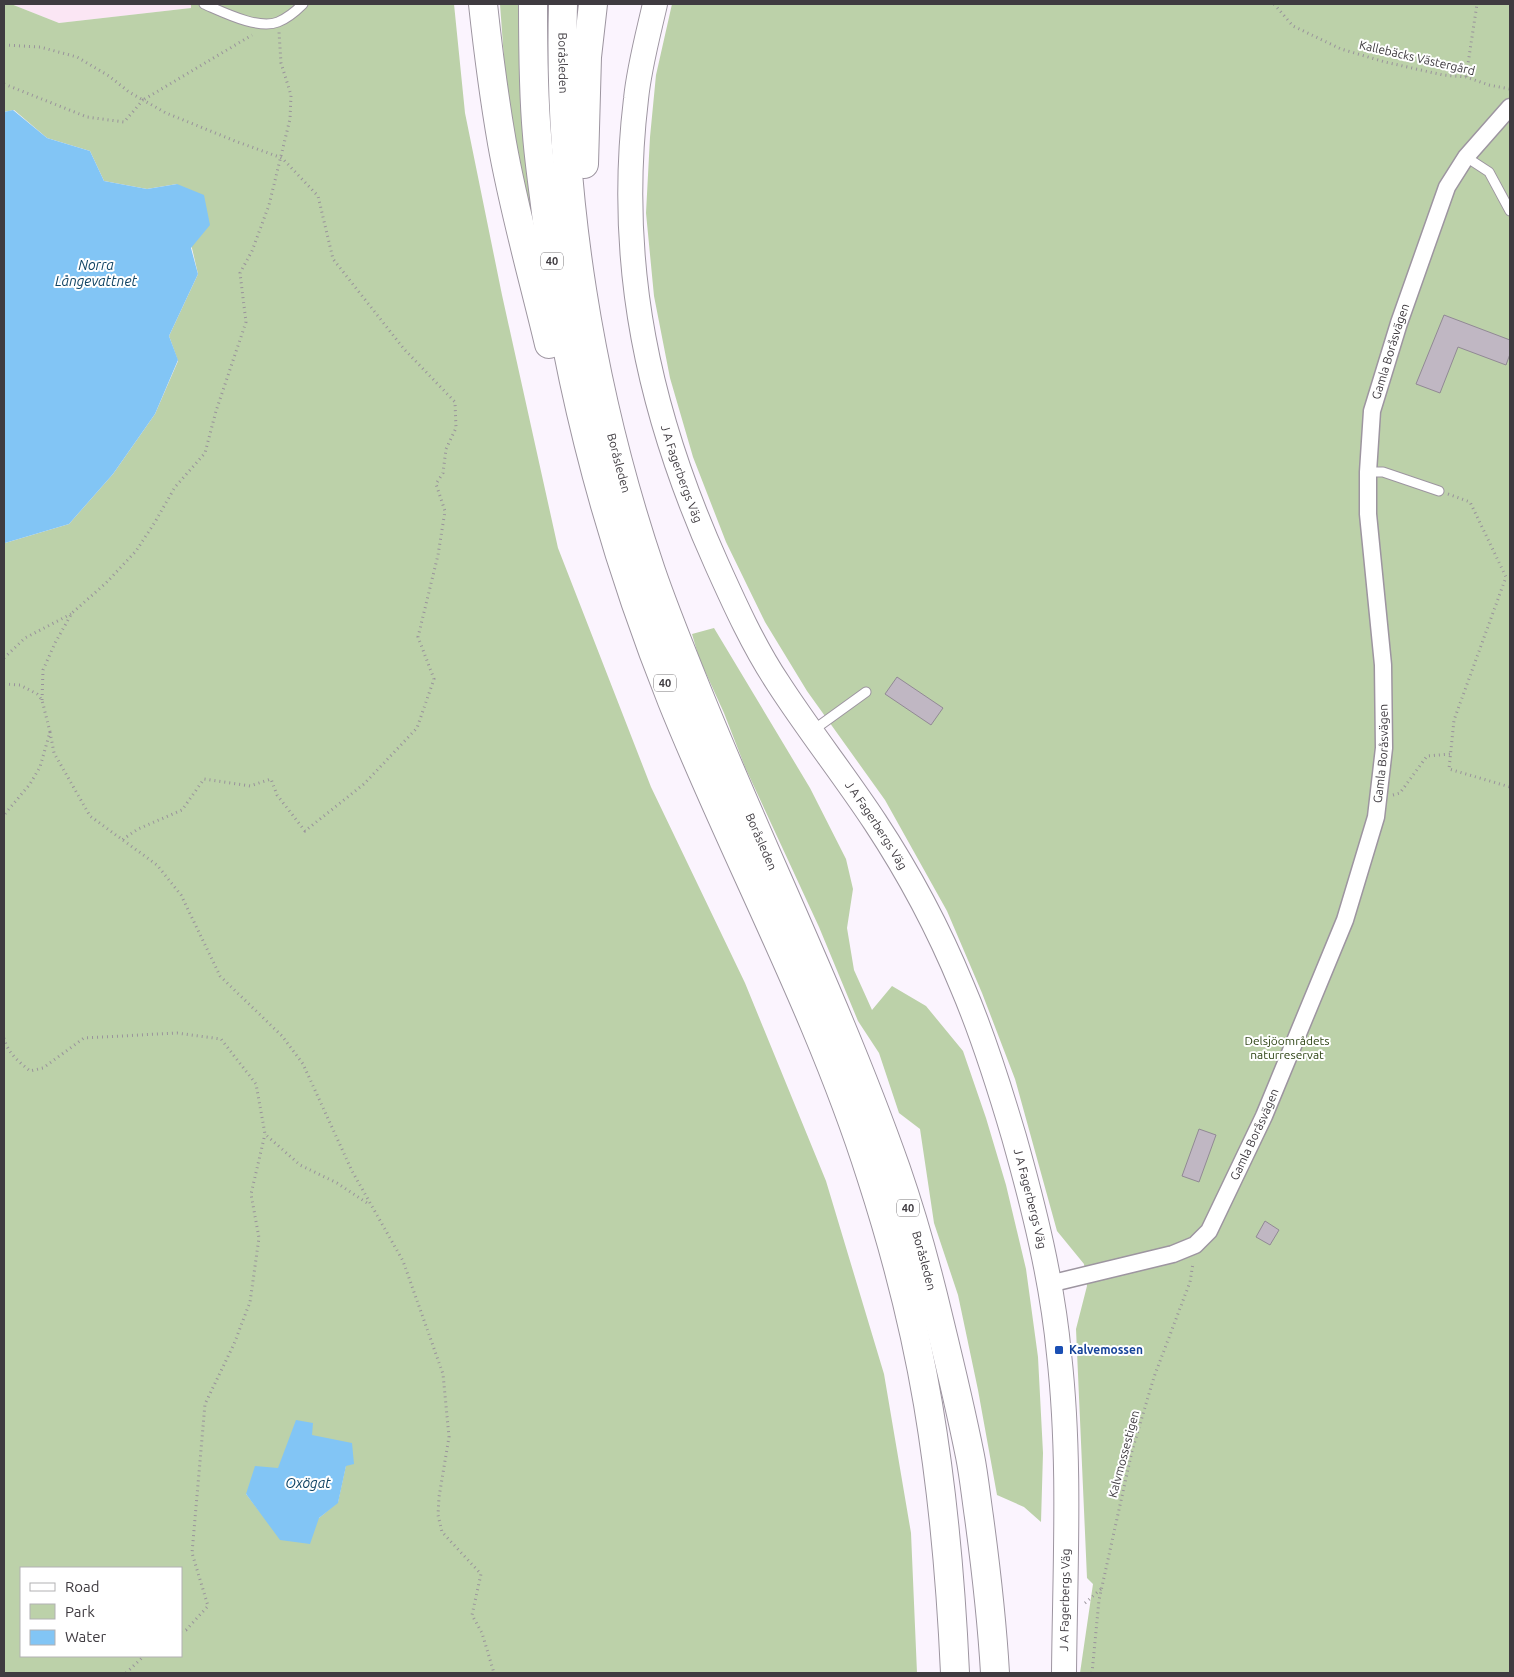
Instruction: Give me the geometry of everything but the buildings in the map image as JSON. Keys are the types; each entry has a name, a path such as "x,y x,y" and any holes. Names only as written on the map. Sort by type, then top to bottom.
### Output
{"highway":[{"path":"484,4 502,144 523,238 563,398 606,513"},
{"name":"Boråsleden","path":"533,4 537,135 550,249 564,334 578,401 606,513 634,598 672,701 819,1034 846,1102 871,1176 894,1254 914,1333 928,1405 948,1559 955,1673"},
{"name":"Boråsleden","path":"563,4 562,40 570,196 582,288 608,421 630,505 652,574 728,769 787,900 867,1090 898,1173 924,1258 971,1460 983,1546 995,1673"},
{"path":"582,288 585,95 593,4"}],"street":[{"name":"J A Fagerbergs Väg","path":"655,4 636,96 629,185 631,250 640,325 658,406 695,515 736,607 776,680 876,824 922,901 962,985 999,1089 1031,1197 1049,1284 1059,1350 1064,1411 1066,1511 1064,1673"},
{"name":"Gamla Boråsvägen","path":"1049,1284 1174,1254 1195,1245 1209,1231 1264,1116 1345,920 1376,817 1384,748 1383,665 1368,514 1368,472 1372,411 1399,323 1447,187 1466,157 1510,107"}],"lane":[{"path":"204,4 236,18 274,23 293,14 303,4"},
{"path":"1466,157 1488,172 1510,211"},
{"path":"1368,472 1383,472 1439,491"},
{"path":"812,732 866,692"}],"path":[{"name":"Kallebäcks Västergård","path":"1274,4 1293,26 1341,49 1385,62 1443,75 1466,77 1488,86 1510,89"},
{"path":"1466,77 1477,4"},
{"path":"4,84 87,117 124,122 143,100 274,23 281,63 291,95 290,119 269,205 252,251 240,273 246,322 216,411 206,454 175,487 136,551 106,583 72,613 25,638 4,658"},
{"path":"4,46 40,47 77,57 110,76 129,92 166,113 282,158 318,196 333,259 404,349 455,402 456,428 446,449 443,473 436,484 445,511 438,555 418,637 434,679 417,728 364,784 304,831 277,795 271,779 250,786 204,779 182,810 138,829 122,840"},
{"path":"1439,491 1470,502 1506,576 1454,720 1449,769 1510,787"},
{"path":"72,613 55,643 43,670 42,700 54,752 90,816 156,865 181,895 220,976 282,1036 303,1064 352,1171 403,1261 443,1374 448,1437 438,1515 442,1532 480,1574 472,1614 482,1633 494,1673"},
{"path":"4,684 20,685 37,694 42,700"},
{"path":"4,815 30,784 40,767 50,732"},
{"path":"1378,800 1400,792 1427,756 1451,754"},
{"path":"4,1038 6,1045 19,1061 30,1070 43,1068 84,1038 177,1033 221,1039 256,1084 265,1134 251,1194 259,1238 250,1302 234,1344 205,1404 192,1553 208,1606 186,1630 182,1631"},
{"path":"265,1134 300,1165 338,1183 370,1205"},
{"name":"Kalvmossestigen","path":"1092,1673 1099,1600 1132,1451 1154,1376 1190,1282 1195,1245"},
{"path":"1082,1604 1102,1589"},
{"path":"126,1673 143,1657"}],"shaded area":[{"path":"11,4 191,4 191,8 59,23"}],"green space":[{"path":"4,4 11,4 59,23 191,8 191,4 454,4 465,113 502,295 558,548 651,787 745,983 826,1181 884,1374 911,1533 917,1673 4,1673 4,542 69,524 113,474 155,414 178,361 169,336 198,274 177,184 147,189 104,181 90,151 47,138 14,110 4,112","holes":["346,1465 338,1502 319,1518 260,1512 246,1494 278,1469"]},
{"path":"500,4 520,4 524,124 532,222 529,221 505,73"},
{"name":"Delsjöområdets naturreservat","path":"672,4 1510,4 1510,1673 1080,1673 1093,1584 1087,1578 1076,1329 1087,1286 1084,1264 1057,1231 1015,1079 982,993 947,911 885,800 807,691 765,622 726,542 693,457 670,378 654,296 646,213 650,137 656,75"},
{"path":"714,628 810,788 846,859 853,889 847,928 854,970 872,1010 892,986 926,1006 963,1051 1006,1185 1026,1269 1038,1357 1043,1453 1041,1522 1024,1507 997,1495 958,1295 934,1223 920,1129 899,1113 879,1053 858,1021 819,927 745,767 724,713 699,658 692,634"}],"water":[{"name":"Norra Långevattnet","path":"13,110 47,138 90,151 104,181 147,189 177,184 204,195 210,225 191,248 198,274 169,336 178,360 155,414 113,474 69,524 5,543 4,112"},
{"name":"Oxögat","path":"296,1420 313,1423 312,1435 352,1443 354,1464 346,1466 338,1503 319,1518 310,1544 280,1540 246,1494 255,1466 278,1468"}],"place":[{"name":"Kalvemossen","path":"1059,1350"}]}
